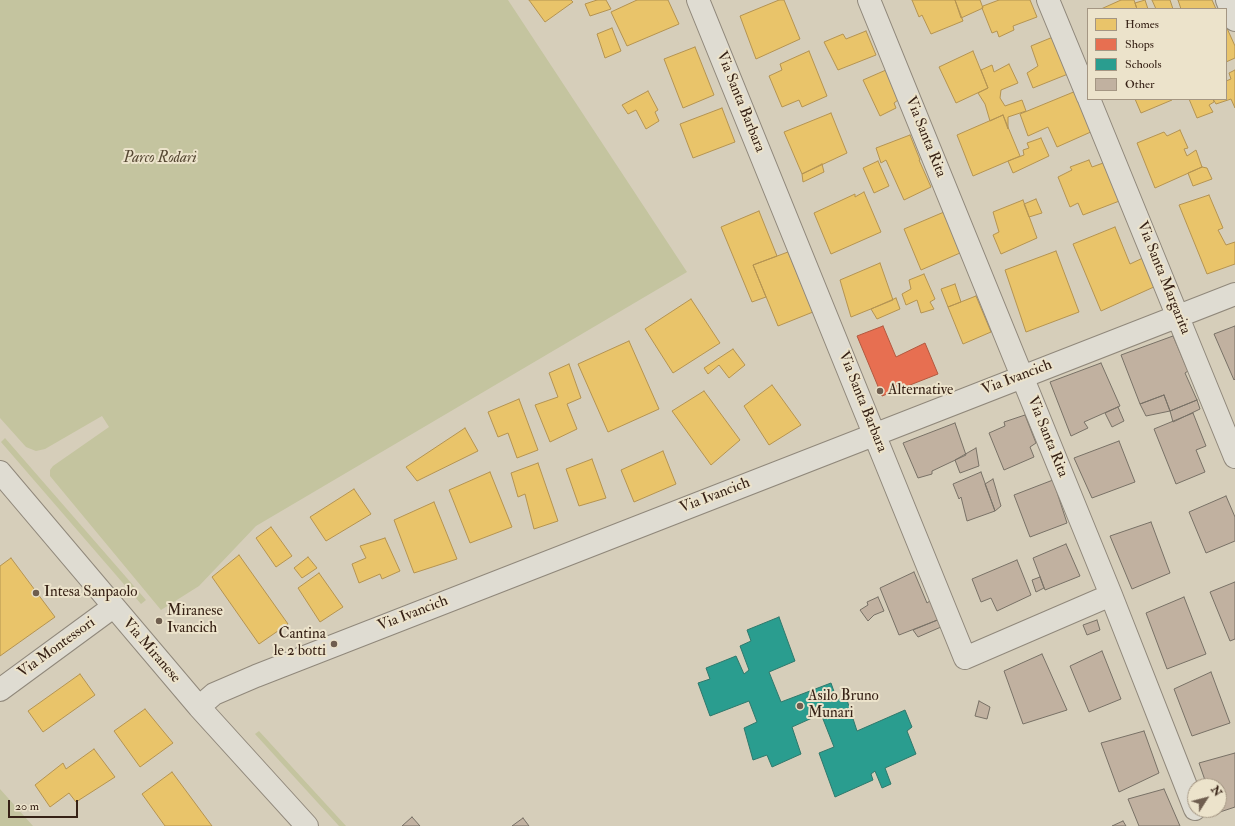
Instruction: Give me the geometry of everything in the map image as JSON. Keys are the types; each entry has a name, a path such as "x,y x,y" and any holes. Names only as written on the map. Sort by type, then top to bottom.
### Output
{"street":[{"name":"Via Santa Barbara","path":"698,0 965,658 1111,595"},
{"name":"Via Santa Rita","path":"869,0 1111,595 1187,789"},
{"name":"Via Santa Margarita","path":"1048,0 1087,96"},
{"path":"1227,0 1235,20"},
{"name":"Via Santa Margarita","path":"1089,100 1235,458"},
{"name":"Via Ivancich","path":"199,707 218,692 256,676 1235,294"},
{"name":"Via Miranese","path":"0,472 199,707 307,826"},
{"name":"Via Montessori","path":"0,690 113,607"}],"green space":[{"name":"Parco Rodari","path":"0,0 508,0 687,272 256,526 199,586 161,610 50,476 50,470 53,466 109,427 102,416 45,449 36,451 26,447 0,418"},
{"path":"5,438 146,600 141,604 1,442"},
{"path":"259,731 346,826 339,826 255,734"},
{"path":"0,789 33,826 0,826"}],"building: Homes":[{"path":"529,0 571,0 573,2 545,22"},
{"path":"597,0 606,0 611,9 590,16 585,4"},
{"path":"637,0 668,0 679,24 627,46 611,12"},
{"path":"779,0 784,0 800,39 756,59 740,16"},
{"path":"912,0 955,0 963,21 931,34 922,15 919,17"},
{"path":"955,0 980,0 983,8 961,18"},
{"path":"999,0 1030,0 1037,17 1013,26 1014,30 999,37 997,31 992,33 982,8 983,6"},
{"path":"1121,0 1134,0 1137,8 1103,8"},
{"path":"1145,0 1148,8 1137,8 1135,3"},
{"path":"1152,0 1170,0 1173,8 1156,8"},
{"path":"1178,0 1212,0 1216,8 1181,8"},
{"path":"612,28 621,51 605,58 597,34"},
{"path":"1227,28 1235,46 1235,58 1227,62"},
{"path":"866,31 876,55 838,70 824,42 843,34 846,39"},
{"path":"1053,37 1068,74 1033,88 1027,73 1038,66 1031,46"},
{"path":"695,47 714,95 683,108 664,59"},
{"path":"809,51 827,96 802,107 799,100 782,107 769,76 782,70 780,64"},
{"path":"973,51 988,88 956,103 939,67"},
{"path":"1009,64 1018,83 1001,90 1000,98 1005,106 1022,100 1026,111 1008,117 1008,129 1003,115 990,121 985,104 978,93 988,88 981,70 992,65 994,72"},
{"path":"886,70 898,100 894,103 896,108 880,116 863,80"},
{"path":"1235,70 1235,108 1231,99 1216,104 1214,100 1227,100 1227,81 1231,79 1229,73"},
{"path":"648,91 658,110 655,112 659,121 646,129 636,110 628,114 622,105"},
{"path":"1076,91 1093,131 1057,147 1048,127 1028,136 1020,114"},
{"path":"1135,100 1172,100 1141,113"},
{"path":"1189,100 1213,100 1214,102 1209,105 1213,112 1197,118"},
{"path":"722,108 735,142 693,158 680,124"},
{"path":"831,113 847,153 802,174 784,132"},
{"path":"1003,115 1020,156 973,176 957,135"},
{"path":"1180,130 1188,148 1184,149 1187,156 1196,150 1202,167 1155,188 1137,143 1164,132 1167,136"},
{"path":"910,135 931,187 904,200 886,160 881,163 876,148"},
{"path":"1041,138 1049,156 1013,173 1008,161 1024,155 1023,150 1029,148 1027,143"},
{"path":"1089,160 1092,167 1106,162 1122,200 1083,215 1078,203 1070,207 1058,177 1072,170 1070,167"},
{"path":"878,161 889,186 874,193 863,168"},
{"path":"822,164 824,172 803,182 802,174"},
{"path":"1202,167 1207,168 1212,179 1193,186 1188,173"},
{"path":"864,192 881,232 831,254 814,213 855,194 855,197"},
{"path":"1209,195 1223,228 1218,230 1226,245 1235,242 1235,264 1207,274 1179,205"},
{"path":"1036,199 1042,213 1029,217 1024,204"},
{"path":"1023,200 1037,238 1001,254 993,235 999,232 993,212"},
{"path":"759,211 777,256 753,265 766,297 752,302 721,227"},
{"path":"944,212 960,253 921,270 904,229"},
{"path":"1115,227 1130,264 1145,257 1156,286 1101,311 1073,244"},
{"path":"1056,251 1079,312 1026,332 1005,270"},
{"path":"788,252 813,312 778,326 753,265"},
{"path":"880,263 893,300 851,317 840,280"},
{"path":"924,274 935,299 930,302 934,309 921,313 917,300 906,305 902,294 911,289 909,280"},
{"path":"955,284 961,302 948,307 941,289"},
{"path":"976,296 991,332 963,344 948,307"},
{"path":"896,298 900,309 877,319 871,309"},
{"path":"691,299 720,343 673,373 645,329"},
{"path":"629,341 659,409 608,432 578,364"},
{"path":"733,349 745,365 729,378 719,365 708,374 704,368"},
{"path":"569,364 581,398 567,404 577,429 550,442 535,405 558,397 549,373"},
{"path":"772,385 801,425 769,445 744,406"},
{"path":"704,391 740,440 711,465 672,411"},
{"path":"519,399 538,450 517,458 508,433 498,437 488,412"},
{"path":"465,428 478,451 417,481 406,467"},
{"path":"663,451 676,484 634,502 621,470"},
{"path":"592,459 606,498 579,506 566,469"},
{"path":"538,463 558,521 534,529 525,494 518,497 511,473"},
{"path":"490,472 512,527 470,543 449,490"},
{"path":"354,489 371,514 326,541 310,517"},
{"path":"434,502 457,559 414,573 394,520"},
{"path":"271,527 292,556 276,567 256,538"},
{"path":"385,538 400,571 382,579 380,574 359,583 352,564 366,558 360,546"},
{"path":"239,555 288,624 259,644 212,577"},
{"path":"308,557 317,568 302,578 294,568"},
{"path":"11,558 55,617 0,656 0,566"},
{"path":"319,573 343,607 320,622 298,588"},
{"path":"80,674 95,695 43,732 28,711"},
{"path":"145,709 173,743 140,767 114,731"},
{"path":"94,749 115,777 76,802 69,793 50,807 35,785 63,763 66,769"},
{"path":"172,772 212,826 165,826 142,794"}],"building: Shops":[{"path":"883,326 896,357 925,343 938,374 882,396 857,336"}],"building: Schools":[{"name":"Asilo Bruno Munari","path":"779,617 795,661 769,672 781,702 831,683 837,700 846,697 857,731 905,710 912,727 907,731 916,754 885,768 891,784 882,788 875,771 871,774 873,780 835,797 819,753 834,747 821,714 792,727 801,754 772,767 767,755 753,760 744,728 757,722 749,701 710,716 698,683 710,679 706,668 736,656 744,674 749,670 740,646 751,641 747,630"}],"building: Other":[{"path":"1235,326 1235,379 1234,380 1214,334"},
{"path":"1173,336 1188,371 1185,373 1197,400 1170,411 1164,395 1140,404 1121,355"},
{"path":"1101,363 1120,406 1084,422 1088,428 1071,436 1050,382"},
{"path":"1164,395 1170,411 1146,416 1140,404"},
{"path":"1197,400 1200,409 1173,422 1170,411"},
{"path":"1118,407 1124,421 1112,427 1105,413"},
{"path":"1193,413 1206,446 1196,450 1205,472 1176,484 1154,429"},
{"path":"1025,415 1036,443 1030,447 1034,457 1004,470 989,433 1005,426 1004,422"},
{"path":"955,423 966,455 932,471 932,474 918,478 903,443"},
{"path":"1119,441 1135,482 1092,498 1074,458"},
{"path":"976,448 979,466 960,473 955,460"},
{"path":"981,472 995,511 967,521 961,497 959,499 953,484"},
{"path":"993,479 1001,506 995,511 985,484"},
{"path":"1053,480 1067,523 1030,537 1014,495"},
{"path":"1226,496 1235,517 1235,541 1206,553 1189,512"},
{"path":"1151,522 1170,573 1132,589 1110,536"},
{"path":"1066,544 1080,576 1045,590 1033,558"},
{"path":"1017,560 1031,595 997,611 991,598 981,602 972,579"},
{"path":"914,572 927,603 934,598 940,619 899,635 880,588"},
{"path":"1040,577 1044,588 1036,592 1032,580"},
{"path":"1235,582 1235,639 1230,641 1210,592"},
{"path":"878,597 884,611 874,615 868,621 860,610 868,605 867,602"},
{"path":"1184,597 1206,654 1167,669 1146,613"},
{"path":"940,619 941,627 918,637 913,630"},
{"path":"1097,620 1100,630 1087,635 1083,625"},
{"path":"1102,651 1121,699 1089,712 1070,666"},
{"path":"1042,654 1067,710 1023,724 1004,671"},
{"path":"1211,672 1230,723 1192,736 1174,689"},
{"path":"979,701 990,707 987,719 975,716"},
{"path":"1144,731 1159,773 1119,792 1101,743"},
{"path":"1235,753 1235,807 1227,810 1227,778 1204,778 1199,763"},
{"path":"1164,789 1180,826 1139,826 1128,799"},
{"path":"412,817 420,826 402,826"},
{"path":"523,818 529,826 512,826"},
{"path":"1123,821 1126,826 1112,826"}],"place":[{"name":"Alternative","path":"880,391"},
{"name":"Intesa Sanpaolo","path":"36,593"},
{"name":"Miranese Ivancich","path":"159,621"},
{"name":"Cantina le 2 botti","path":"334,644"},
{"name":"Asilo Bruno Munari","path":"800,706"}]}
